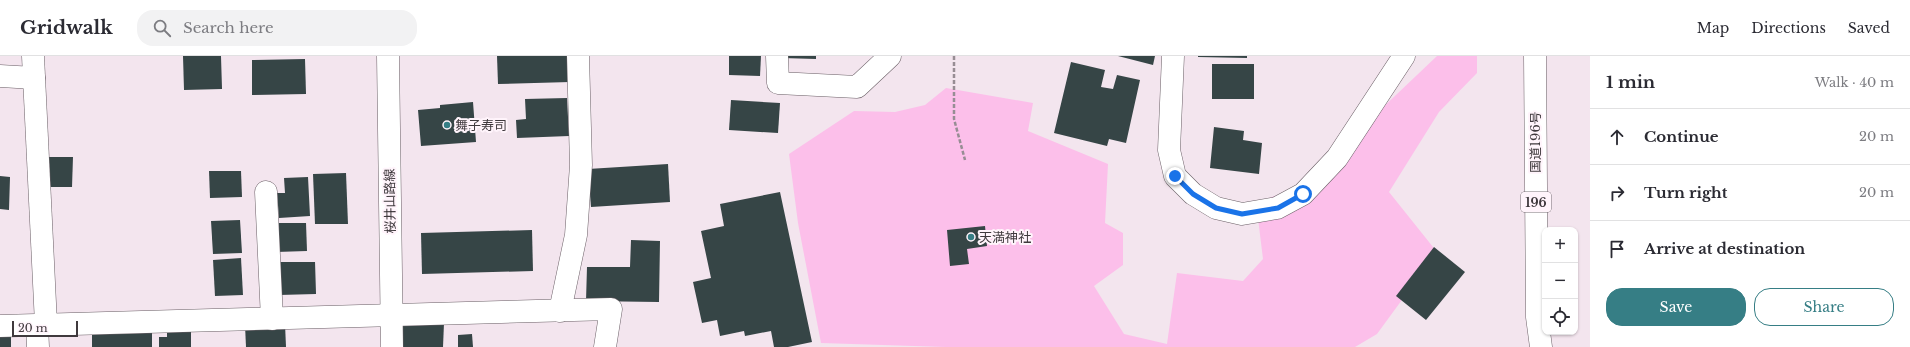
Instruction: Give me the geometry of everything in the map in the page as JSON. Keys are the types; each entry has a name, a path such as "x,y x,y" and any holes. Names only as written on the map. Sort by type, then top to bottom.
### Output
{"main road":[{"path":"33,56 40,332"},
{"name":"桜井山路線","path":"388,56 392,347"},
{"path":"560,311 576,235 581,166 578,56"},
{"path":"778,56 778,83 857,87 890,56"},
{"path":"1173,56 1169,150 1175,176 1193,194 1216,208 1242,214 1278,208 1303,194 1337,158 1404,56"},
{"name":"国道196号","path":"1535,56 1537,310 1541,347"},
{"path":"0,76 34,78"},
{"path":"266,192 272,318"},
{"path":"0,326 40,332 272,318 611,310 605,347"}],"path":[{"path":"954,56 954,119 965,160"}],"shaded area":[{"path":"1437,56 1477,56 1477,73 1439,112 1389,192 1437,252 1377,334 1355,347 945,347 821,343 798,223 789,154 854,111 895,112 925,105 946,88 1033,103 1028,131 1108,164 1105,223 1123,233 1123,265 1094,286 1124,334 1167,344 1177,273 1243,281 1263,259 1256,202 1297,189"}],"building":[{"path":"183,56 221,56 222,89 184,90"},
{"path":"497,56 569,56 570,82 498,84"},
{"path":"729,56 761,56 760,76 729,75"},
{"path":"782,56 816,56 816,59 782,58"},
{"path":"1118,56 1155,56 1153,65"},
{"path":"1247,56 1247,58 1198,57"},
{"path":"305,59 306,94 252,95 252,60"},
{"path":"1071,62 1105,70 1101,87 1113,89 1117,75 1140,80 1126,143 1109,139 1107,146 1054,133"},
{"path":"1212,64 1254,64 1254,99 1212,99"},
{"path":"567,98 569,136 517,138 516,120 526,119 525,99"},
{"path":"731,100 780,103 778,133 729,130"},
{"path":"473,102 476,142 421,146 418,110 440,108 440,105"},
{"path":"1214,127 1244,131 1243,140 1262,143 1259,174 1210,168"},
{"path":"42,157 73,157 72,187 41,187"},
{"path":"668,164 670,202 591,207 588,169"},
{"path":"209,171 241,171 242,197 210,198"},
{"path":"346,173 348,224 315,224 313,174"},
{"path":"0,176 10,177 9,210 0,209"},
{"path":"308,177 310,216 279,218 277,193 285,193 284,178"},
{"path":"780,192 812,342 788,347 774,347 771,331 745,336 744,331 720,336 717,320 702,323 693,282 711,278 701,231 724,226 720,204"},
{"path":"240,220 242,253 213,254 211,221"},
{"path":"275,223 306,223 307,251 276,252"},
{"path":"985,226 987,246 967,249 969,264 950,266 947,230"},
{"path":"532,230 533,271 422,274 421,233"},
{"path":"631,240 660,241 659,302 586,301 587,267 630,267"},
{"path":"1434,247 1465,272 1426,320 1396,296"},
{"path":"241,258 243,295 215,296 213,260"},
{"path":"278,262 315,262 316,294 279,295"},
{"path":"400,321 444,323 443,347 399,347"},
{"path":"285,324 286,347 246,347 245,325"},
{"path":"167,328 191,328 191,347 159,347 159,337 167,337"},
{"path":"0,331 11,331 11,347 0,347"},
{"path":"92,332 152,333 152,347 92,347"},
{"path":"472,334 473,347 458,347 458,335"}],"place":[{"name":"舞子寿司","path":"447,125"},
{"name":"天満神社","path":"971,237"}],"route":[{"path":"1175,176 1193,194 1216,208 1242,214 1278,208 1303,194"}]}
